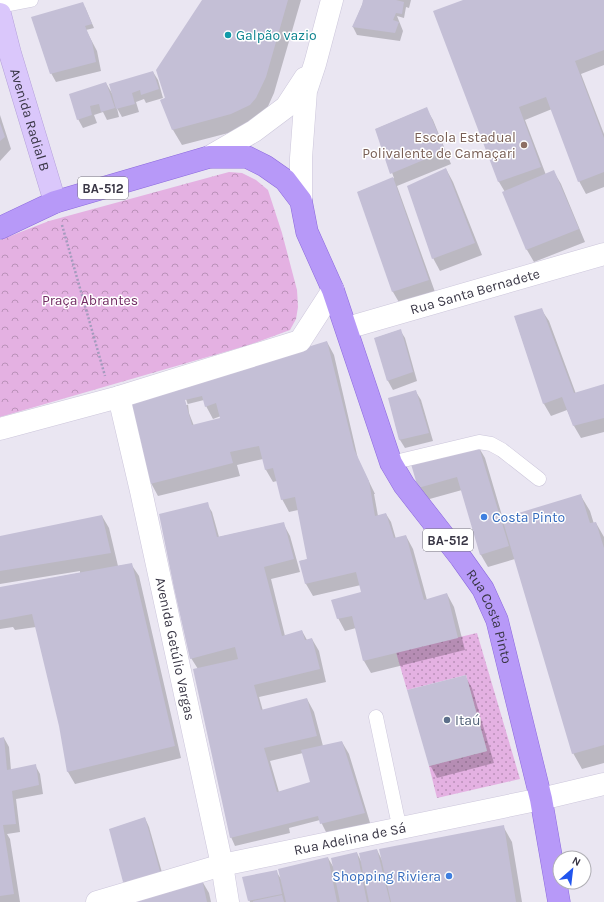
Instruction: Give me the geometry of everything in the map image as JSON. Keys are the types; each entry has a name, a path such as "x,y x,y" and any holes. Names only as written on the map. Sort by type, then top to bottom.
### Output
{"main road":[{"name":"Avenida Radial B","path":"0,14 55,202"},
{"name":"BA-512","path":"0,228 55,202 209,157 246,157 265,166 285,180 301,201 307,232 333,290"},
{"name":"Rua Costa Pinto","path":"333,290 391,463 404,485 483,589 497,620 541,799 559,902"}],"street":[{"path":"301,201 300,158 306,91 332,0"},
{"path":"209,157 254,131 286,107 314,64"},
{"name":"Rua Santa Bernadete","path":"346,328 604,254"},
{"path":"0,429 116,398 300,341 333,290"},
{"name":"Avenida Getúlio Vargas","path":"116,398 141,491 222,865 228,902"},
{"name":"Rua Adelina de Sá","path":"97,902 222,865 541,799 604,784"}],"lane":[{"path":"0,6 31,0"},
{"path":"391,463 479,442 491,444 502,450 539,479"},
{"path":"376,717 397,816 402,828"}],"path":[{"path":"55,202 116,398"}],"green space":[{"name":"Praça Abrantes","path":"229,172 242,173 256,180 268,190 282,233 297,290 298,307 296,319 290,330 249,345 0,417 0,240 49,221"},
{"path":"477,633 520,779 437,798 429,766 487,751 466,675 407,690 396,652"}],"building":[{"name":"Galpão vazio","path":"202,0 288,0 266,77 256,98 250,105 231,114 172,130 160,100 165,98 156,70"},
{"path":"363,0 396,0 404,2 402,14 396,13 393,20 399,22 395,33 352,27"},
{"path":"463,0 604,0 604,50 575,61 604,138 604,172 578,182 546,97 519,107 541,167 498,182 433,11"},
{"path":"83,2 92,24 85,26 92,42 96,62 50,74 31,17"},
{"path":"153,71 159,89 141,95 140,90 132,93 135,104 116,109 109,84"},
{"path":"106,82 115,108 101,112 99,104 90,106 92,115 77,120 69,94"},
{"path":"427,107 445,151 390,174 375,129"},
{"path":"0,123 5,137 0,141"},
{"path":"446,168 475,243 432,259 407,186"},
{"path":"554,170 579,229 526,250 502,192"},
{"path":"393,177 429,280 392,292 357,192"},
{"path":"542,308 574,393 604,384 604,418 573,426 562,397 543,404 514,316"},
{"path":"401,329 413,372 387,381 374,338"},
{"path":"327,341 354,449 369,481 375,516 386,513 394,538 406,535 424,600 447,593 458,638 363,661 352,616 337,619 331,600 361,592 356,572 305,584 299,561 307,559 295,497 281,500 273,468 265,470 259,446 230,452 233,463 150,484 130,402","holes":["202,396 205,407 216,403 220,418 192,425 185,400"]},
{"path":"416,390 429,433 399,440 388,398"},
{"name":"Costa Pinto","path":"478,444 509,546 480,555 457,477 418,488 411,464"},
{"path":"581,494 590,523 596,522 604,548 604,745 572,754 502,518"},
{"path":"208,502 217,537 284,522 294,559 264,567 282,636 302,630 305,640 312,638 320,669 254,685 261,710 307,698 317,736 264,748 277,792 310,782 301,750 342,741 365,813 320,824 318,816 230,838 193,669 238,659 235,647 190,659 159,514"},
{"path":"102,515 111,553 0,571 0,536"},
{"path":"132,563 175,746 67,772 59,726 32,614 0,620 0,587"},
{"name":"Itaú","path":"466,675 487,751 429,766 407,690"},
{"path":"4,737 7,770 36,764 39,785 12,791 16,824 3,825 14,894 0,896 0,738"},
{"path":"145,817 161,875 123,882 109,829"},
{"name":"Shopping Riviera","path":"504,825 516,902 391,902 379,849"},
{"path":"377,849 390,902 369,902 359,853"},
{"path":"357,852 367,902 340,902 331,858"},
{"path":"328,857 337,902 286,902 278,869"},
{"path":"277,870 282,894 248,901 242,877"},
{"path":"202,879 207,902 123,902"},
{"path":"282,895 284,902 253,902 253,901"}],"place":[{"name":"Galpão vazio","path":"228,35"},
{"name":"Escola Estadual Polivalente de Camaçari","path":"524,145"},
{"name":"Costa Pinto","path":"484,517"},
{"name":"Itaú","path":"447,720"},
{"name":"Shopping Riviera","path":"449,876"}]}
